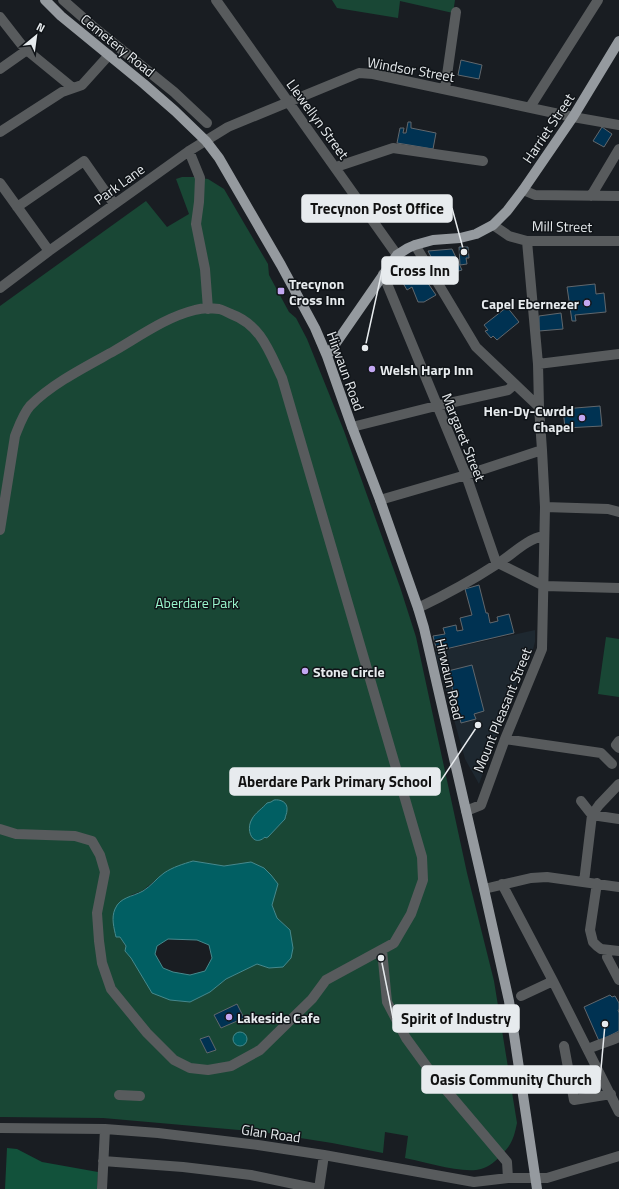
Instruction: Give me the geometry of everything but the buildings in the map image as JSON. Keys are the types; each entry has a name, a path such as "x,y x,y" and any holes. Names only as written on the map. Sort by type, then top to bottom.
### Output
{"main road":[{"name":"Cemetery Road","path":"45,0 61,16 144,84 206,141"},
{"name":"Harriet Street","path":"493,225 507,211 523,190 573,117 619,41"},
{"name":"Hirwaun Road","path":"206,141 220,158 315,328 327,356 380,500 418,608 424,628 509,1001 537,1189"},
{"path":"327,356 397,256 415,244 433,240 460,238 476,234 493,225"}],"street":[{"name":"Cemetery Road","path":"63,0 96,29 166,84 207,123"},
{"name":"Llewellyn Street","path":"216,0 336,167 397,256"},
{"path":"530,107 598,0"},
{"path":"445,89 456,12"},
{"path":"0,18 27,50 73,88"},
{"path":"0,69 27,50"},
{"path":"0,132 62,92 82,85 109,55"},
{"name":"Windsor Street","path":"206,141 228,127 359,73 373,74 573,117 619,125"},
{"path":"174,111 183,100"},
{"name":"Park Lane","path":"0,288 114,204 189,151 206,141"},
{"path":"336,167 393,148 483,161"},
{"path":"591,196 619,150"},
{"path":"189,151 200,178 196,224 205,269 208,309"},
{"path":"17,207 84,161 114,204"},
{"path":"0,183 49,251"},
{"path":"523,190 535,195 619,196"},
{"name":"Mill Street","path":"493,225 509,236 527,241 619,241"},
{"name":"Mount Pleasant Street","path":"466,811 480,805 542,649 545,507 538,364 527,241"},
{"path":"415,244 476,347 539,408"},
{"name":"Margaret Street","path":"384,274 436,406 466,475 496,562 498,563"},
{"path":"0,530 15,436 29,407 43,393 160,324 180,314 197,309 219,309 236,316 252,326 264,341 282,378 422,857 423,880 411,914 394,943 326,980 312,999 260,1050 231,1066 208,1070 190,1068 174,1060 147,1033 111,989 102,963 97,913 105,872 100,855 92,841 75,836 16,834 0,829"},
{"path":"538,364 619,354"},
{"path":"352,427 508,390 515,384"},
{"path":"380,500 466,475 542,450"},
{"path":"545,507 608,509 619,512"},
{"path":"418,608 457,589 530,541 544,536"},
{"path":"498,563 544,586 619,588"},
{"path":"505,739 601,753 612,764"},
{"path":"619,741 616,745 619,748"},
{"path":"584,882 592,815 599,805 619,784"},
{"path":"581,801 592,815 619,819"},
{"path":"484,889 531,878 547,877 619,887"},
{"path":"598,883 590,930 593,942 601,949 619,951"},
{"path":"502,884 619,1112"},
{"path":"382,950 387,1002 406,1038 430,1071 507,1162 508,1178"},
{"path":"607,957 619,980"},
{"path":"521,996 553,981"},
{"path":"588,1049 597,1044 619,1037"},
{"path":"564,1046 574,1100 610,1094"},
{"path":"119,1095 140,1096"},
{"name":"Glan Road","path":"0,1128 105,1129 158,1133 258,1145 324,1155 474,1182 508,1178 536,1178"},
{"path":"102,1189 105,1129"},
{"path":"104,1161 250,1175 318,1189 324,1155"},
{"path":"536,1178 547,1178 619,1156"}],"shaded area":[{"path":"535,630 535,642 531,657 513,691 479,784 465,759 435,652"}],"green space":[{"path":"332,0 455,0 453,13 400,1 398,18 337,8"},
{"name":"Aberdare Park","path":"182,177 194,177 208,179 224,189 268,264 269,275 289,312 296,318 307,339 344,431 400,587 416,637 467,873 494,981 517,1123 514,1137 508,1148 492,1164 481,1169 454,1169 405,1158 408,1136 385,1132 383,1153 262,1132 103,1118 0,1117 0,306 146,201 167,227 189,214 176,179","holes":["274,800 281,800 284,803 285,819 267,838 249,826","193,861 224,866 242,863 272,904 277,918 290,930 269,968 257,964 226,979 210,992 190,1002 170,1000 141,974 125,951 126,947 120,937 131,895 142,891 164,873"]},
{"path":"606,637 619,639 619,697 598,694"},
{"path":"7,1148 17,1149 42,1162 98,1172 97,1189 5,1189"}],"water":[{"path":"274,800 279,800 285,803 287,811 285,819 268,837 261,840 254,839 251,836 249,828 252,819 267,803"},
{"path":"193,861 224,866 251,862 264,868 278,884 272,905 277,918 290,930 293,948 291,958 283,967 269,968 257,964 226,979 210,992 190,1002 170,1000 152,993 131,958 125,951 126,946 120,937 116,937 113,916 117,905 120,902 143,891 167,871","holes":["168,939 197,940 209,945 212,958 205,971 190,975 173,972 163,968 155,954 157,946"]},
{"path":"240,1032 245,1034 247,1039 245,1044 240,1046 235,1044 233,1039 235,1034"}],"place":[{"name":"Trecynon Post Office","path":"464,252"},
{"name":"Trecynon Cross Inn","path":"281,291"},
{"name":"Capel Ebernezer","path":"587,303"},
{"name":"Cross Inn","path":"365,348"},
{"name":"Welsh Harp Inn","path":"372,369"},
{"name":"Hen-Dy-Cwrdd Chapel","path":"582,418"},
{"name":"Stone Circle","path":"305,671"},
{"name":"Aberdare Park Primary School","path":"478,725"},
{"name":"Spirit of Industry","path":"381,958"},
{"name":"Lakeside Cafe","path":"229,1017"},
{"name":"Oasis Community Church","path":"605,1024"}]}
